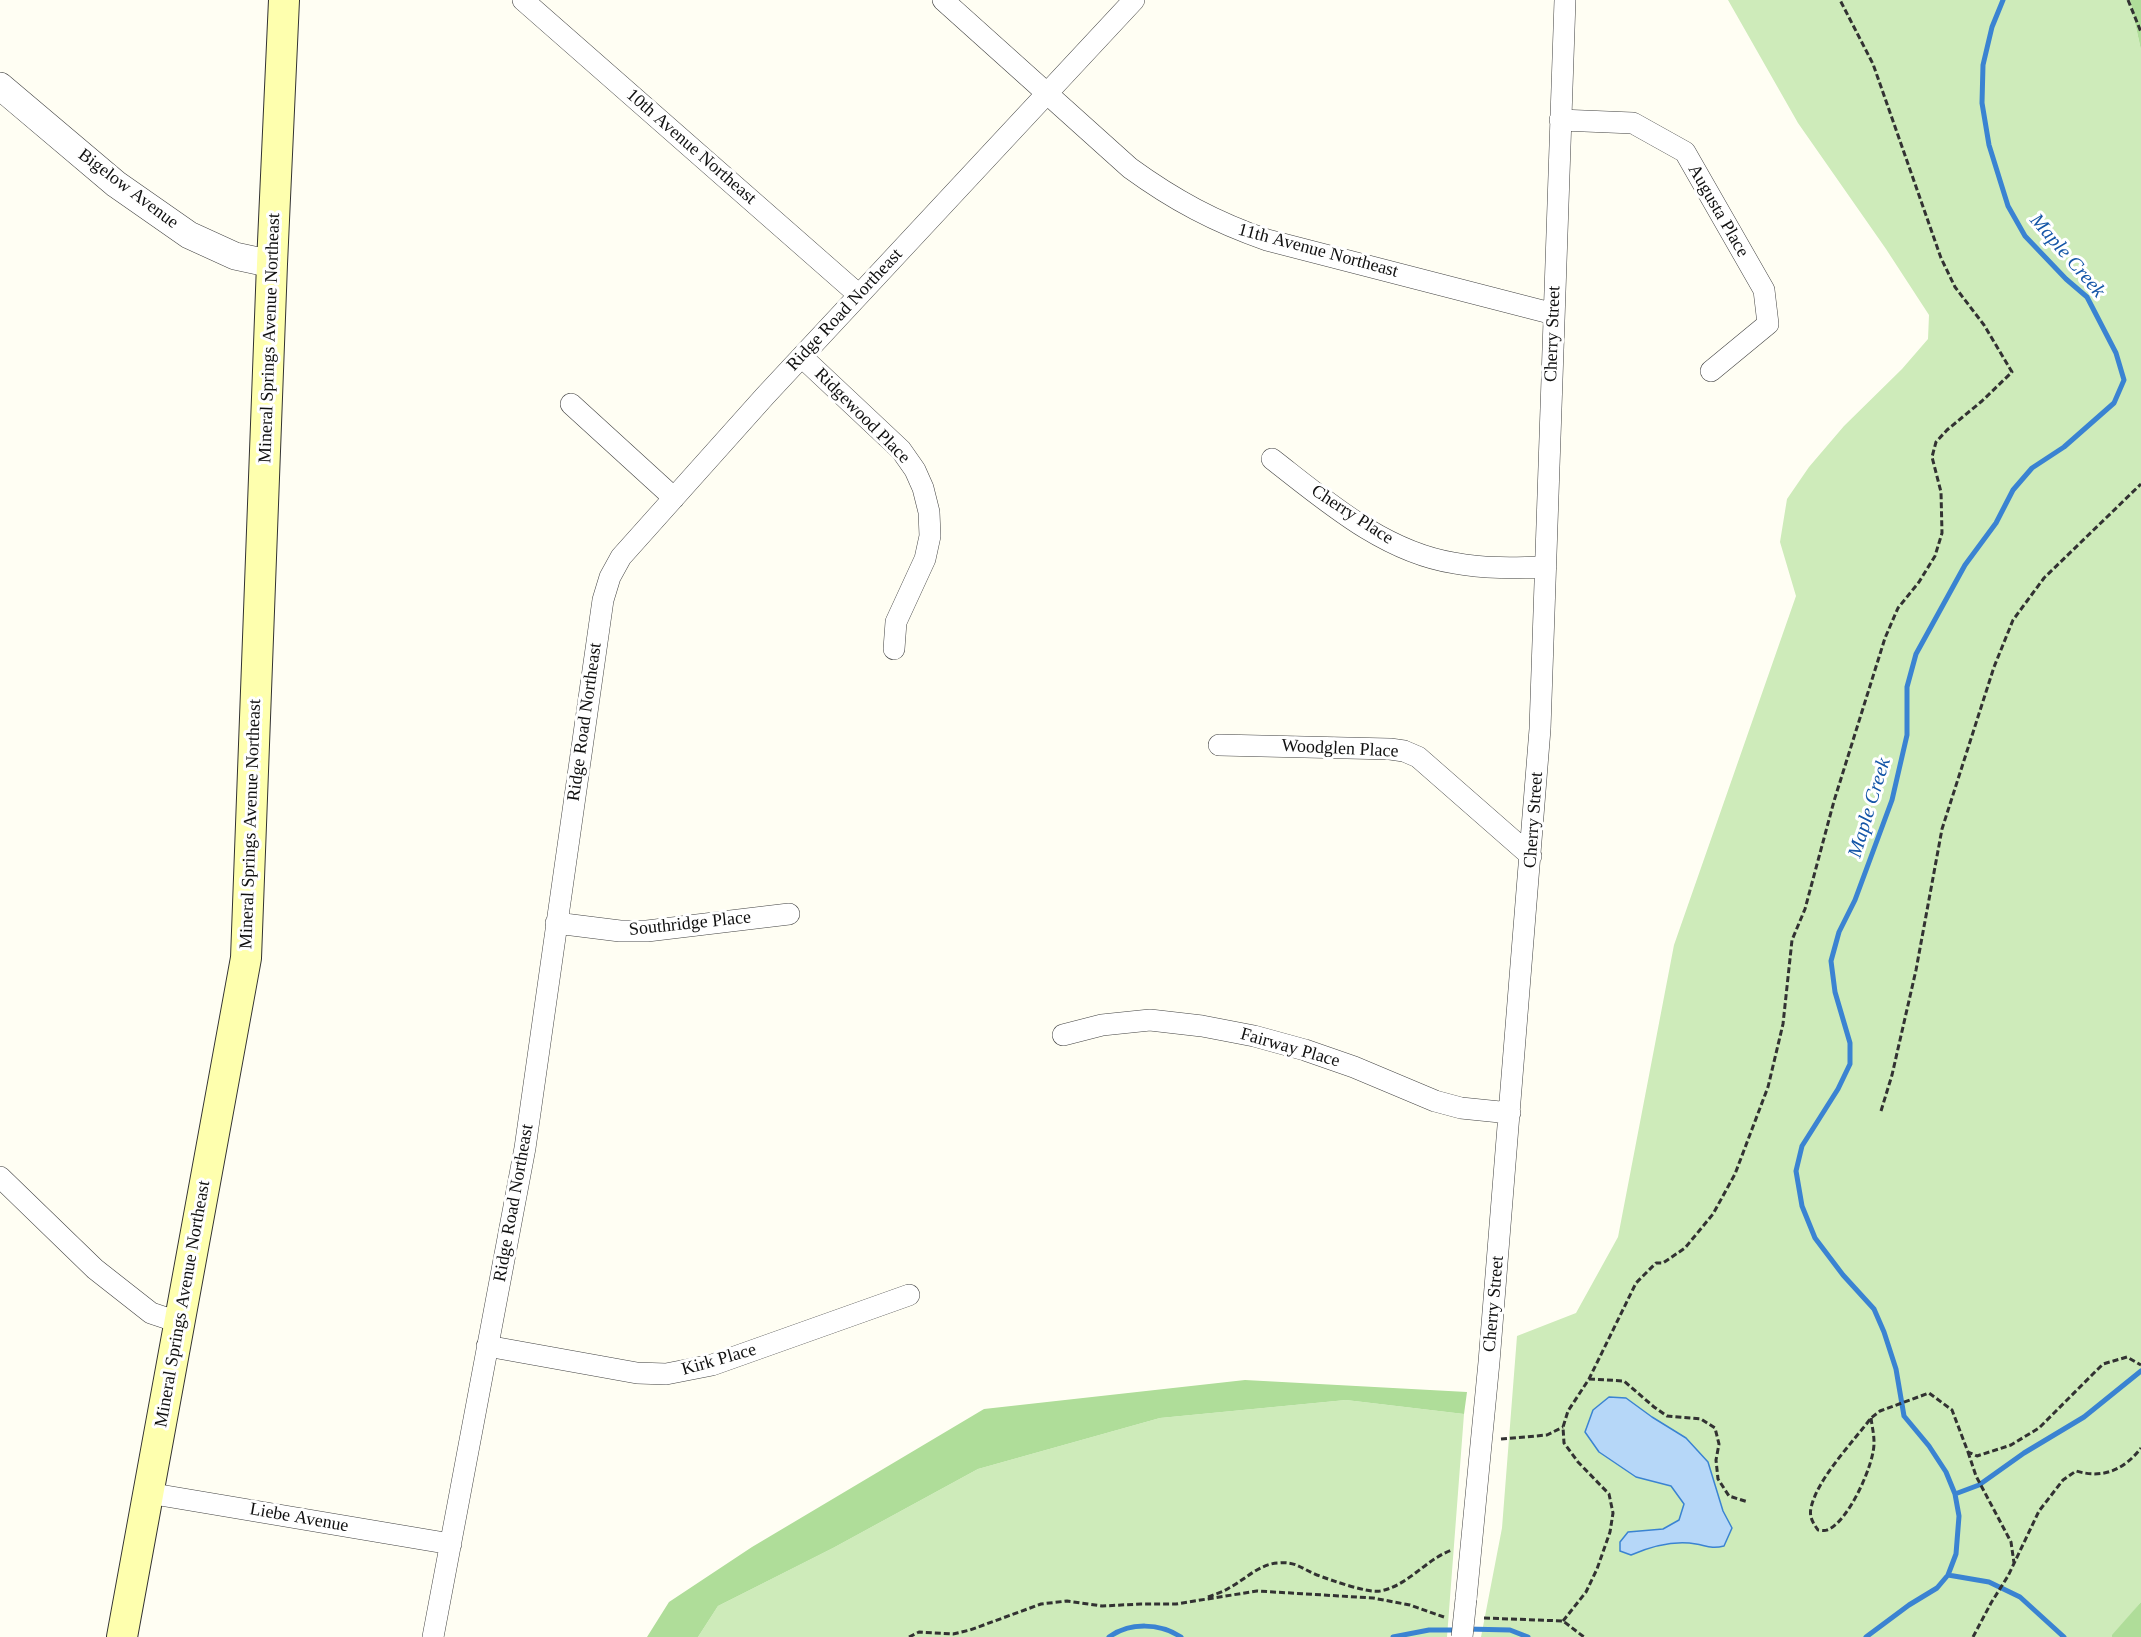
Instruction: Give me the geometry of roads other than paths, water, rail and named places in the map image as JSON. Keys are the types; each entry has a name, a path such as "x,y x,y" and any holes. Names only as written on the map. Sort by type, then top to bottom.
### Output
{"main road":[{"name":"Mineral Springs Avenue Northeast","path":"122,1637 246,958 284,0"}],"street":[{"name":"10th Avenue Northeast","path":"523,0 860,295"},
{"name":"11th Avenue Northeast","path":"943,0 1048,92 1110,151 1146,179 1195,211 1267,240 1554,314"},
{"name":"Ridge Road Northeast","path":"433,1637 525,1148 603,600 610,578 621,557 674,498 1134,0"},
{"name":"Cherry Street","path":"1462,1637 1470,1609 1470,1548 1489,1362 1540,729 1564,0"},
{"name":"Bigelow Avenue","path":"0,86 116,184 189,235 235,255 272,264"},
{"name":"Augusta Place","path":"1560,120 1633,123 1685,152 1764,290 1768,324 1711,370"},
{"name":"Ridgewood Place","path":"802,357 901,450 915,470 923,488 929,512 930,536 925,559 896,622 894,649"},
{"path":"571,404 674,498"},
{"name":"Cherry Place","path":"1272,459 1357,522 1387,540 1418,554 1451,563 1485,568 1546,567"},
{"name":"Woodglen Place","path":"1219,745 1404,751 1418,757 1531,856"},
{"name":"Southridge Place","path":"556,923 620,931 647,931 789,914"},
{"name":"Fairway Place","path":"1063,1035 1102,1025 1150,1020 1202,1026 1254,1036 1305,1050 1354,1067 1436,1101 1461,1108 1510,1113"},
{"path":"4,1189 104,1276 151,1313 181,1323"},
{"name":"Kirk Place","path":"488,1346 637,1374 666,1374 712,1365 909,1295"},
{"name":"Liebe Avenue","path":"148,1493 451,1544"}],"water":[{"path":"1609,1397 1626,1398 1686,1438 1708,1462 1723,1511 1732,1528 1724,1546 1671,1543 1631,1555 1620,1551 1620,1542 1628,1532 1663,1529 1679,1520 1684,1504 1671,1486 1636,1477 1599,1452 1585,1432 1593,1410"}],"waterway":[{"name":"Maple Creek","path":"1866,1637 1909,1605 1937,1588 1948,1575 1956,1554 1959,1516 1955,1494 1946,1472 1929,1446 1904,1416 1896,1369 1874,1309 1843,1275 1815,1238 1802,1206 1796,1171 1802,1146 1838,1089 1850,1064 1850,1043 1835,992 1831,961 1839,932 1855,900 1892,800 1907,735 1907,687 1916,654 1965,565 1996,523 2013,490 2032,468 2064,447 2114,403 2124,380 2116,353 2087,297 2066,279 2025,236 2008,206 1989,145 1982,103 1983,65 1992,27 2003,0"},
{"path":"1955,1494 1979,1485 2024,1453 2084,1417 2141,1371"},
{"path":"1948,1575 1989,1582 2020,1597 2064,1637"},
{"name":"Maple Creek","path":"1109,1637 1126,1629 1145,1626 1164,1629 1181,1637"},
{"name":"Maple Creek","path":"1467,1629 1510,1630 1528,1637"},
{"name":"Maple Creek","path":"1393,1637 1429,1630 1458,1630"}]}
